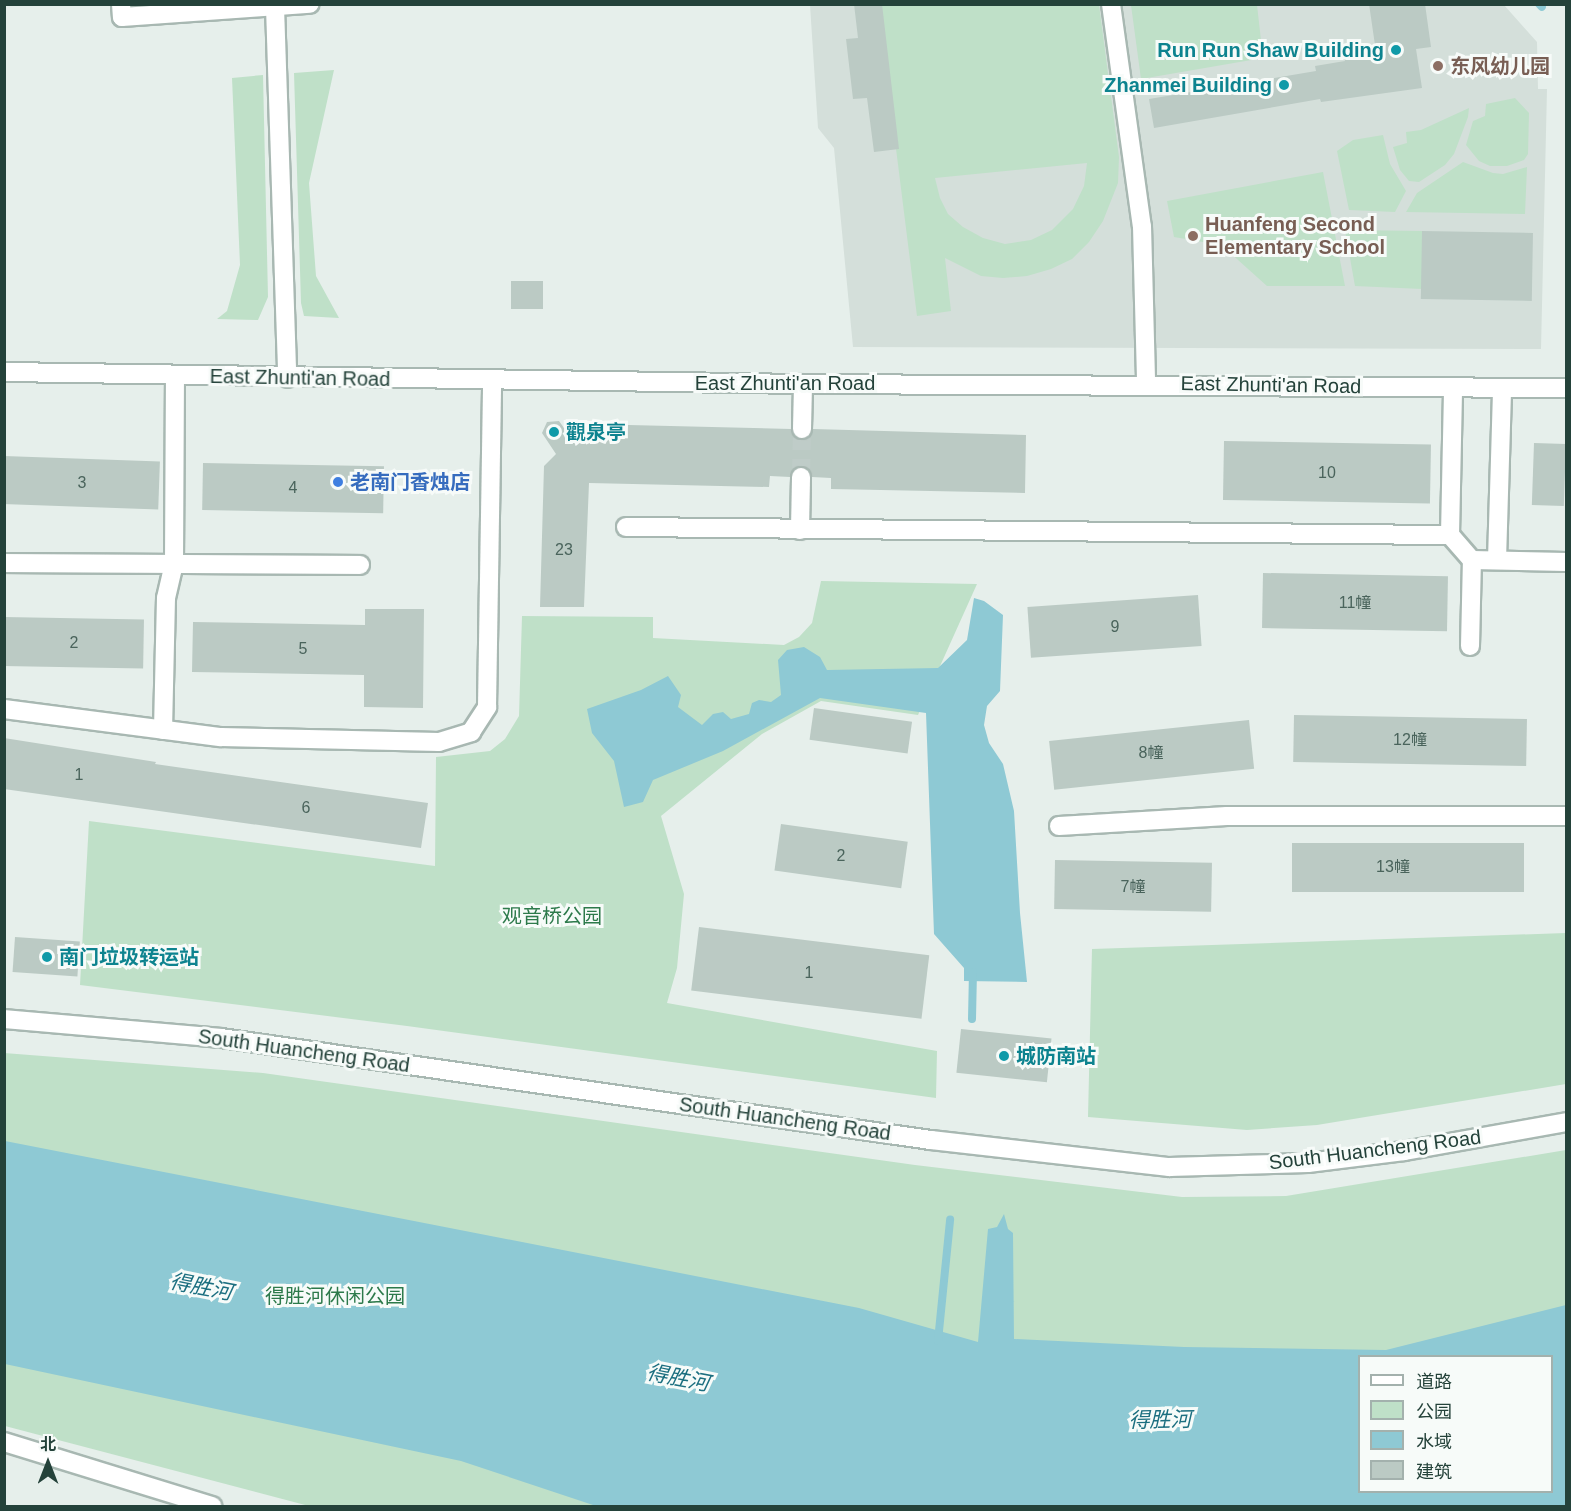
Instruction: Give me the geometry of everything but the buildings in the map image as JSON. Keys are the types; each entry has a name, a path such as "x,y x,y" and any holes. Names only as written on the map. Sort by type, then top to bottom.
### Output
{"street":[{"path":"121,4 122,17 310,4"},
{"path":"1111,4 1142,226 1146,384"},
{"path":"274,7 287,378"},
{"name":"East Zhunti'an Road","path":"4,372 803,384 1566,388"},
{"path":"163,730 166,598 174,563 175,376"},
{"path":"4,709 221,737 439,742 471,732 487,707 492,380"},
{"path":"802,429 803,384"},
{"path":"1453,387 1450,536 1472,560 1470,646"},
{"path":"1497,560 1502,388"},
{"path":"800,530 801,477"},
{"path":"626,527 1450,536"},
{"path":"1472,560 1566,562"},
{"path":"4,563 360,565"},
{"path":"1059,826 1227,816 1566,816"},
{"name":"South Huancheng Road","path":"4,1019 221,1038 953,1143 1169,1167 1308,1163 1404,1151 1566,1122"},
{"path":"4,1442 212,1506"}],"shaded area":[{"name":"Huanfeng Second Elementary School","path":"810,5 1504,5 1537,42 1538,89 1547,89 1541,349 853,347 834,148 818,128"}],"green space":[{"path":"878,5 1099,5 1119,157 1118,183 1103,221 1089,242 1072,259 1051,269 1027,276 1003,278 981,276 945,258 951,311 917,316","holes":["1087,163 1084,186 1073,209 1052,230 1031,240 1005,244 983,238 963,227 948,214 940,198 935,178"]},
{"path":"1131,5 1257,5 1263,58 1141,79"},
{"path":"334,70 309,183 316,276 339,318 304,316 301,303 294,73"},
{"path":"263,75 268,297 258,320 217,319 227,311 240,265 232,78"},
{"path":"1515,98 1529,113 1528,154 1524,160 1507,166 1490,166 1479,161 1466,145 1473,121 1485,116 1486,104"},
{"path":"1469,108 1468,117 1454,154 1445,165 1419,182 1409,181 1400,170 1393,147 1407,143 1406,132 1421,130"},
{"path":"1383,135 1390,164 1406,191 1395,212 1349,210 1337,151 1353,140"},
{"path":"1463,162 1493,173 1503,174 1527,167 1525,214 1406,212 1417,193"},
{"path":"1323,172 1345,286 1267,286 1228,251 1203,242 1174,237 1167,201"},
{"path":"1345,230 1422,231 1422,289 1355,286"},
{"name":"观音桥公园","path":"821,581 977,584 918,715 821,701 762,734 661,816 684,894 677,968 667,1003 937,1051 936,1098 407,1026 80,985 89,821 435,866 436,757 490,751 505,739 519,716 522,616 653,617 653,638 784,645 799,637 812,623"},
{"path":"1566,933 1566,1084 1317,1125 1247,1130 1088,1117 1092,949"},
{"name":"得胜河休闲公园","path":"4,1053 263,1073 915,1165 1182,1197 1286,1196 1566,1150 1566,1506 309,1506 5,1426"}],"water":[{"path":"974,598 984,601 1003,615 1000,691 987,706 984,725 989,743 1003,764 1014,811 1027,982 964,981 964,968 934,934 926,713 820,698 723,751 653,780 643,802 624,807 614,761 592,733 587,709 641,690 668,676 681,695 678,707 702,725 713,714 723,712 731,719 749,714 752,703 759,700 771,702 781,695 778,660 787,650 804,647 820,657 827,670 938,668 967,640"},
{"name":"得胜河","path":"5,1141 859,1308 978,1342 988,1229 997,1227 1004,1214 1008,1229 1013,1233 1014,1339 1184,1347 1386,1350 1566,1305 1566,1506 596,1506 461,1461 5,1364"}],"waterway":[{"path":"1539,4 1542,7"},
{"path":"972,1019 973,972"},
{"path":"938,1341 950,1220"}],"tunnel":[{"path":"801,477 802,429"}],"place":[{"name":"Run Run Shaw Building","path":"1396,50"},
{"name":"东风幼儿园","path":"1438,66"},
{"name":"Zhanmei Building","path":"1284,85"},
{"name":"Huanfeng Second Elementary School","path":"1193,236"},
{"name":"觀泉亭","path":"554,432"},
{"name":"老南门香烛店","path":"338,482"},
{"name":"南门垃圾转运站","path":"47,957"},
{"name":"城防南站","path":"1004,1056"}]}
